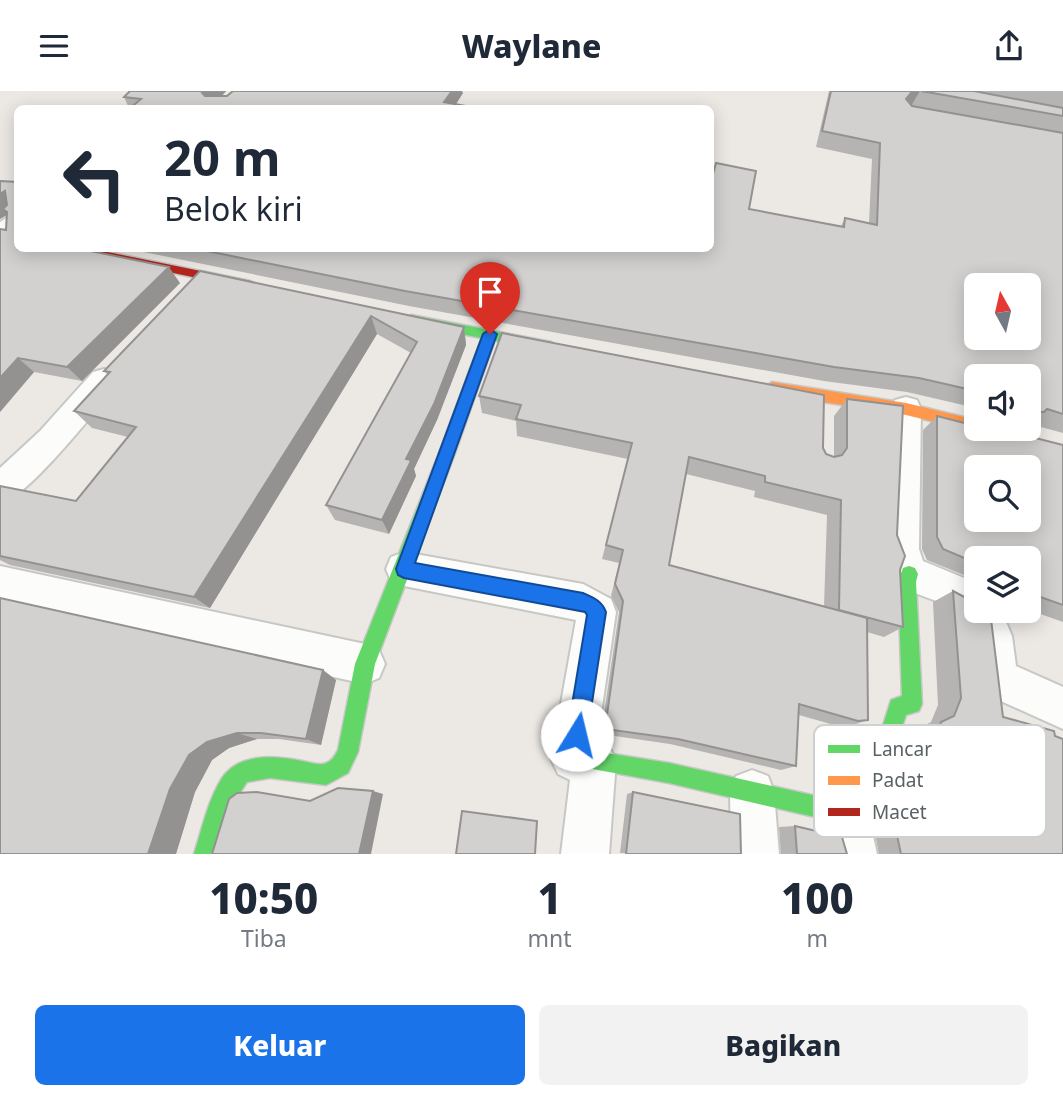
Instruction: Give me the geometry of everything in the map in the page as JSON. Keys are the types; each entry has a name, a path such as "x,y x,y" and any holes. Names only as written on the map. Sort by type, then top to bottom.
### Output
{"street":[{"path":"87,252 196,285 271,290"},
{"path":"395,317 572,351"},
{"path":"205,854 231,780 262,765 326,775 341,765 348,752 365,664 404,569 490,334"},
{"path":"0,490 51,440 121,363"},
{"path":"758,386 824,405 906,409 964,423"},
{"path":"893,725 898,707 912,704 906,582 909,574 901,549 906,409"},
{"path":"404,569 583,602 592,606 597,612 573,759 669,773 752,792 814,818"},
{"path":"909,574 950,588 964,596"},
{"path":"0,584 365,664"},
{"path":"991,623 997,679 1063,708"},
{"path":"584,854 594,761"},
{"path":"752,792 755,854"}],"lane":[{"path":"0,230 14,218"}],"building":[{"path":"130,91 205,91 202,93 205,96 227,96 233,91 452,91 444,102 460,105 134,105 141,99 124,97"},
{"path":"831,91 918,91 911,93 906,99 912,106 1063,133 1063,414 1047,409 1041,412 1041,364 964,364 964,388 919,378 834,367 405,291 212,252 714,252 716,163 756,171 749,209 844,227 845,218 877,225 880,143 822,131"},
{"path":"921,91 974,91 1063,108 1063,116"},
{"path":"0,181 14,182 14,252 96,252 169,267 67,367 18,358 0,378 0,229 6,230 7,212 3,209 7,205 5,191 0,194"},
{"path":"200,271 464,327 434,404 406,459 411,460 410,463 382,520 326,505 417,342 371,316 194,597 0,556 0,486 76,501 136,427 74,411 110,372 104,371"},
{"path":"502,333 824,395 823,448 826,454 834,457 842,455 847,448 847,399 903,406 897,535 905,556 900,570 903,627 839,610 841,500 765,482 765,476 689,457 669,565 867,618 868,720 858,721 799,704 796,766 678,739 605,729 623,601 615,584 623,550 606,545 632,443 516,419 521,405 479,396"},
{"path":"937,416 964,423 964,441 1041,439 1063,445 1063,605 1041,597 1041,546 964,546 964,558 943,549 937,537"},
{"path":"953,591 964,597 964,623 991,623 1003,717 1032,725 940,725 954,716 961,698"},
{"path":"0,598 323,670 306,739 237,733 207,742 189,755 170,789 148,854 0,854"},
{"path":"1046,729 1054,731 1055,736 1063,739 1063,854 901,854 897,837 1046,837"},
{"path":"338,788 373,791 359,854 212,854 229,799 237,793 257,792 310,801"},
{"path":"633,792 740,814 741,854 626,854"},
{"path":"462,811 537,821 535,854 456,854"},
{"path":"795,826 814,830 814,837 842,837 847,854 797,854"}],"traffic: fast":[{"path":"411,320 551,347"},
{"path":"205,854 222,802 230,785 240,774 252,769 270,767 326,775 341,766 348,752 365,664 447,453"},
{"path":"893,725 898,707 912,704 907,582 909,574"},
{"path":"594,761 669,773 814,806"}],"traffic: slow":[{"path":"447,453 490,334"},
{"path":"772,388 906,409 964,423"}],"traffic: jam":[{"path":"91,252 250,285"}],"route":[{"path":"490,334 404,569 583,602 592,606 597,612 577,735"}]}
